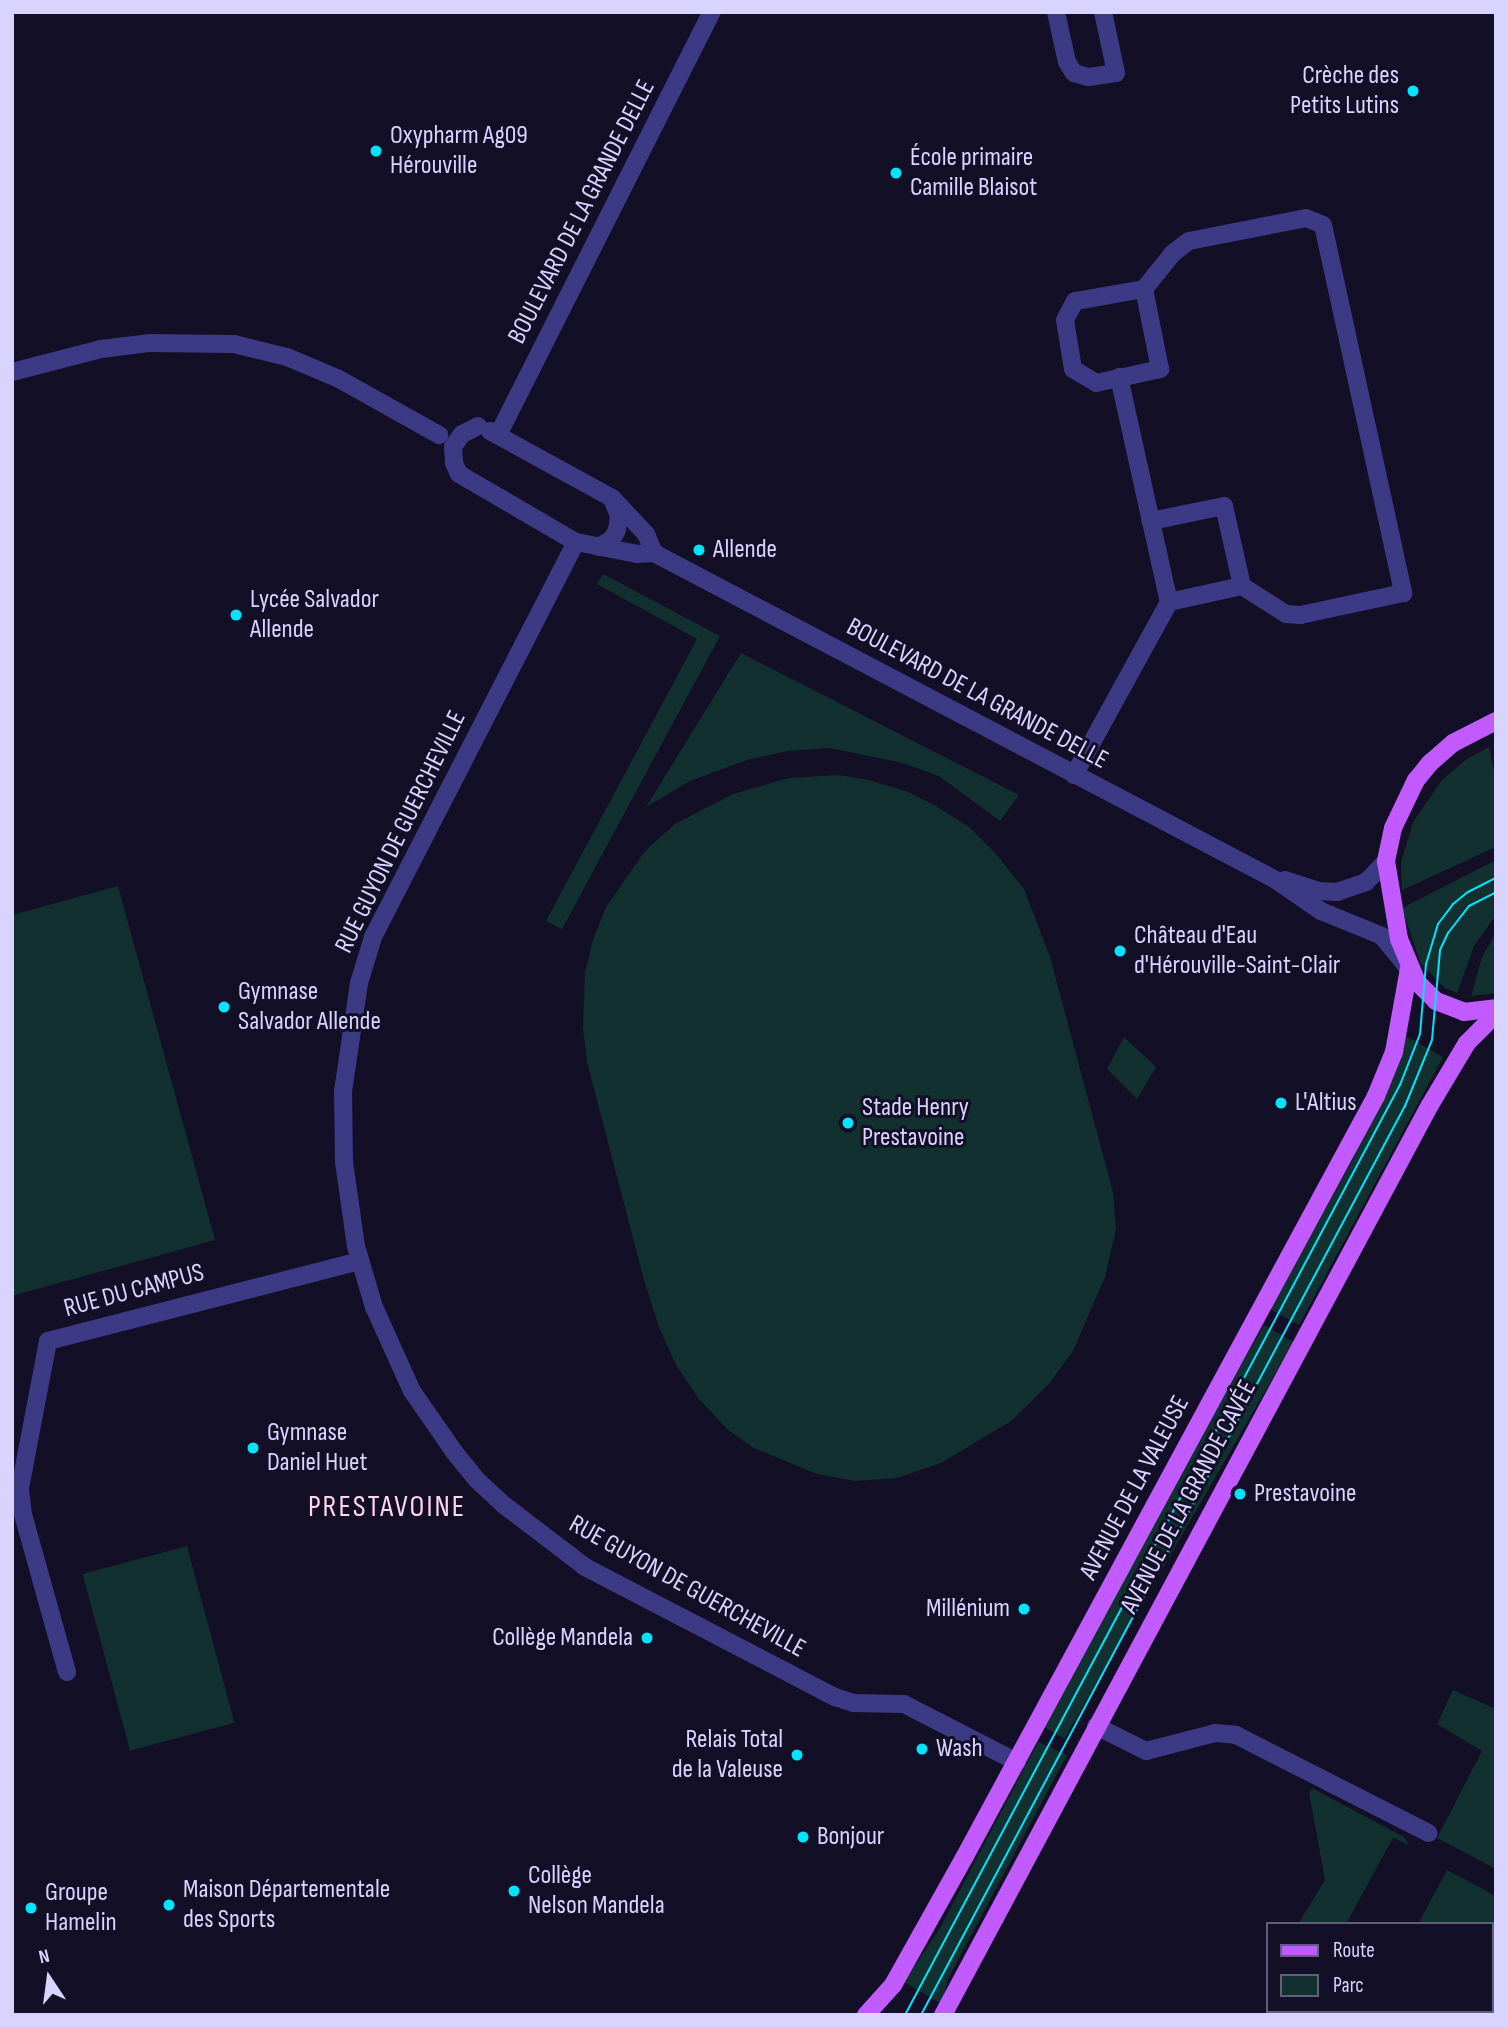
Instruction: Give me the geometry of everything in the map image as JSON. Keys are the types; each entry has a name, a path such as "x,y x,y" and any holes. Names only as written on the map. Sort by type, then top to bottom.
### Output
{"main road":[{"path":"1496,721 1463,736 1447,748 1416,780 1393,828 1386,861 1394,919 1409,969 1424,992 1436,1001 1464,1012 1496,1008"},
{"name":"AVENUE DE LA VALEUSE","path":"866,2015 893,1985 1017,1762 1377,1096 1394,1052 1409,969"},
{"name":"AVENUE DE LA GRANDE CAVÉE","path":"943,2015 1430,1105 1467,1043 1496,1014"}],"street":[{"name":"BOULEVARD DE LA GRANDE DELLE","path":"498,435 712,12"},
{"path":"1056,12 1067,62 1074,73 1088,77 1116,73 1103,12"},
{"path":"1144,289 1160,369 1096,383 1073,369 1065,320 1075,301 1144,289 1173,253 1189,241 1306,218 1323,225 1403,593 1300,615 1286,614 1242,586 1169,602"},
{"path":"12,372 101,349 149,343 234,344 287,357 339,379 439,435 459,474"},
{"path":"1074,775 1169,602 1119,377"},
{"path":"459,474 454,463 453,447 463,434 478,426"},
{"path":"439,435 478,426 612,498 646,534 654,554"},
{"name":"BOULEVARD DE LA GRANDE DELLE","path":"459,474 576,542 637,554 654,554 1276,880 1321,911 1382,936 1409,969"},
{"path":"599,547 612,539 617,530 619,516 612,498"},
{"path":"1151,521 1224,506 1242,586"},
{"name":"RUE GUYON DE GUERCHEVILLE","path":"576,542 378,927 359,983 343,1091 348,1203 360,1261 387,1338 412,1391 433,1425 477,1480 545,1538 585,1567 835,1697 853,1703 904,1704 1017,1762"},
{"name":"BOULEVARD DE LA GRANDE DELLE","path":"1276,880 1290,880 1325,893 1337,892 1366,882 1386,861"},
{"name":"RUE DU CAMPUS","path":"66,1672 23,1514 20,1488 48,1340 360,1261"},
{"path":"1096,1726 1146,1751 1214,1733 1237,1735 1428,1833"}],"green space":[{"path":"603,574 720,636 562,929 546,921 697,639 597,584"},
{"path":"741,653 1019,795 1000,821 939,776 903,763 830,748 788,751 747,760 690,781 646,807"},
{"path":"1489,747 1496,783 1496,847 1402,890 1401,862 1413,822 1442,780 1467,759"},
{"name":"Stade Henry Prestavoine","path":"838,775 906,791 936,806 969,827 996,854 1024,889 1050,957 1113,1192 1116,1229 1105,1277 1073,1351 1048,1385 1011,1421 941,1463 897,1478 855,1481 817,1474 754,1448 728,1430 699,1399 676,1365 659,1327 644,1280 587,1062 583,1028 585,972 593,940 606,907 645,851 675,824 733,794 789,778"},
{"path":"1496,860 1496,915 1474,946 1457,993 1445,988 1421,964 1402,908"},
{"path":"118,886 215,1240 12,1296 12,915"},
{"path":"1496,932 1496,993 1471,996 1482,957"},
{"path":"1406,1036 1443,1057 1299,1325 1270,1309 1351,1163 1395,1073"},
{"path":"1124,1037 1156,1067 1137,1099 1107,1069"},
{"path":"1264,1325 1293,1342 1064,1739 1035,1722"},
{"path":"187,1546 234,1723 130,1751 83,1574"},
{"path":"1453,1690 1496,1709 1496,1869 1437,1838 1482,1751 1437,1724"},
{"path":"1038,1742 1067,1755 948,1979 942,2004 904,1982 940,1928"},
{"path":"1312,1788 1404,1837 1409,1845 1393,1838 1347,1922 1299,1922 1325,1880 1309,1792"},
{"path":"1447,1870 1496,1896 1496,1965 1494,1968 1494,1922 1419,1922"}],"tram line":[{"path":"905,2015 1400,1085 1420,1034 1426,964 1438,924 1453,904 1468,892 1496,878"},
{"path":"921,2015 1405,1106 1432,1040 1440,950 1448,933 1469,906 1496,892"}],"place":[{"name":"Crèche des Petits Lutins","path":"1413,91"},
{"name":"Oxypharm Ag09 Hérouville","path":"376,151"},
{"name":"École primaire Camille Blaisot","path":"896,173"},
{"name":"Allende","path":"699,550"},
{"name":"Lycée Salvador Allende","path":"236,615"},
{"name":"Château d'Eau d'Hérouville-Saint-Clair","path":"1120,951"},
{"name":"Gymnase Salvador Allende","path":"224,1007"},
{"name":"L'Altius","path":"1281,1103"},
{"name":"Stade Henry Prestavoine","path":"848,1123"},
{"name":"Gymnase Daniel Huet","path":"253,1448"},
{"name":"Prestavoine","path":"1240,1494"},
{"name":"Millénium","path":"1024,1609"},
{"name":"Collège Mandela","path":"647,1638"},
{"name":"Wash","path":"922,1749"},
{"name":"Relais Total de la Valeuse","path":"797,1755"},
{"name":"Bonjour","path":"803,1837"},
{"name":"Collège Nelson Mandela","path":"514,1891"},
{"name":"Maison Départementale des Sports","path":"169,1905"},
{"name":"Groupe Hamelin","path":"31,1908"}],"district":[{"name":"PRESTAVOINE","path":"387,1507"}]}
